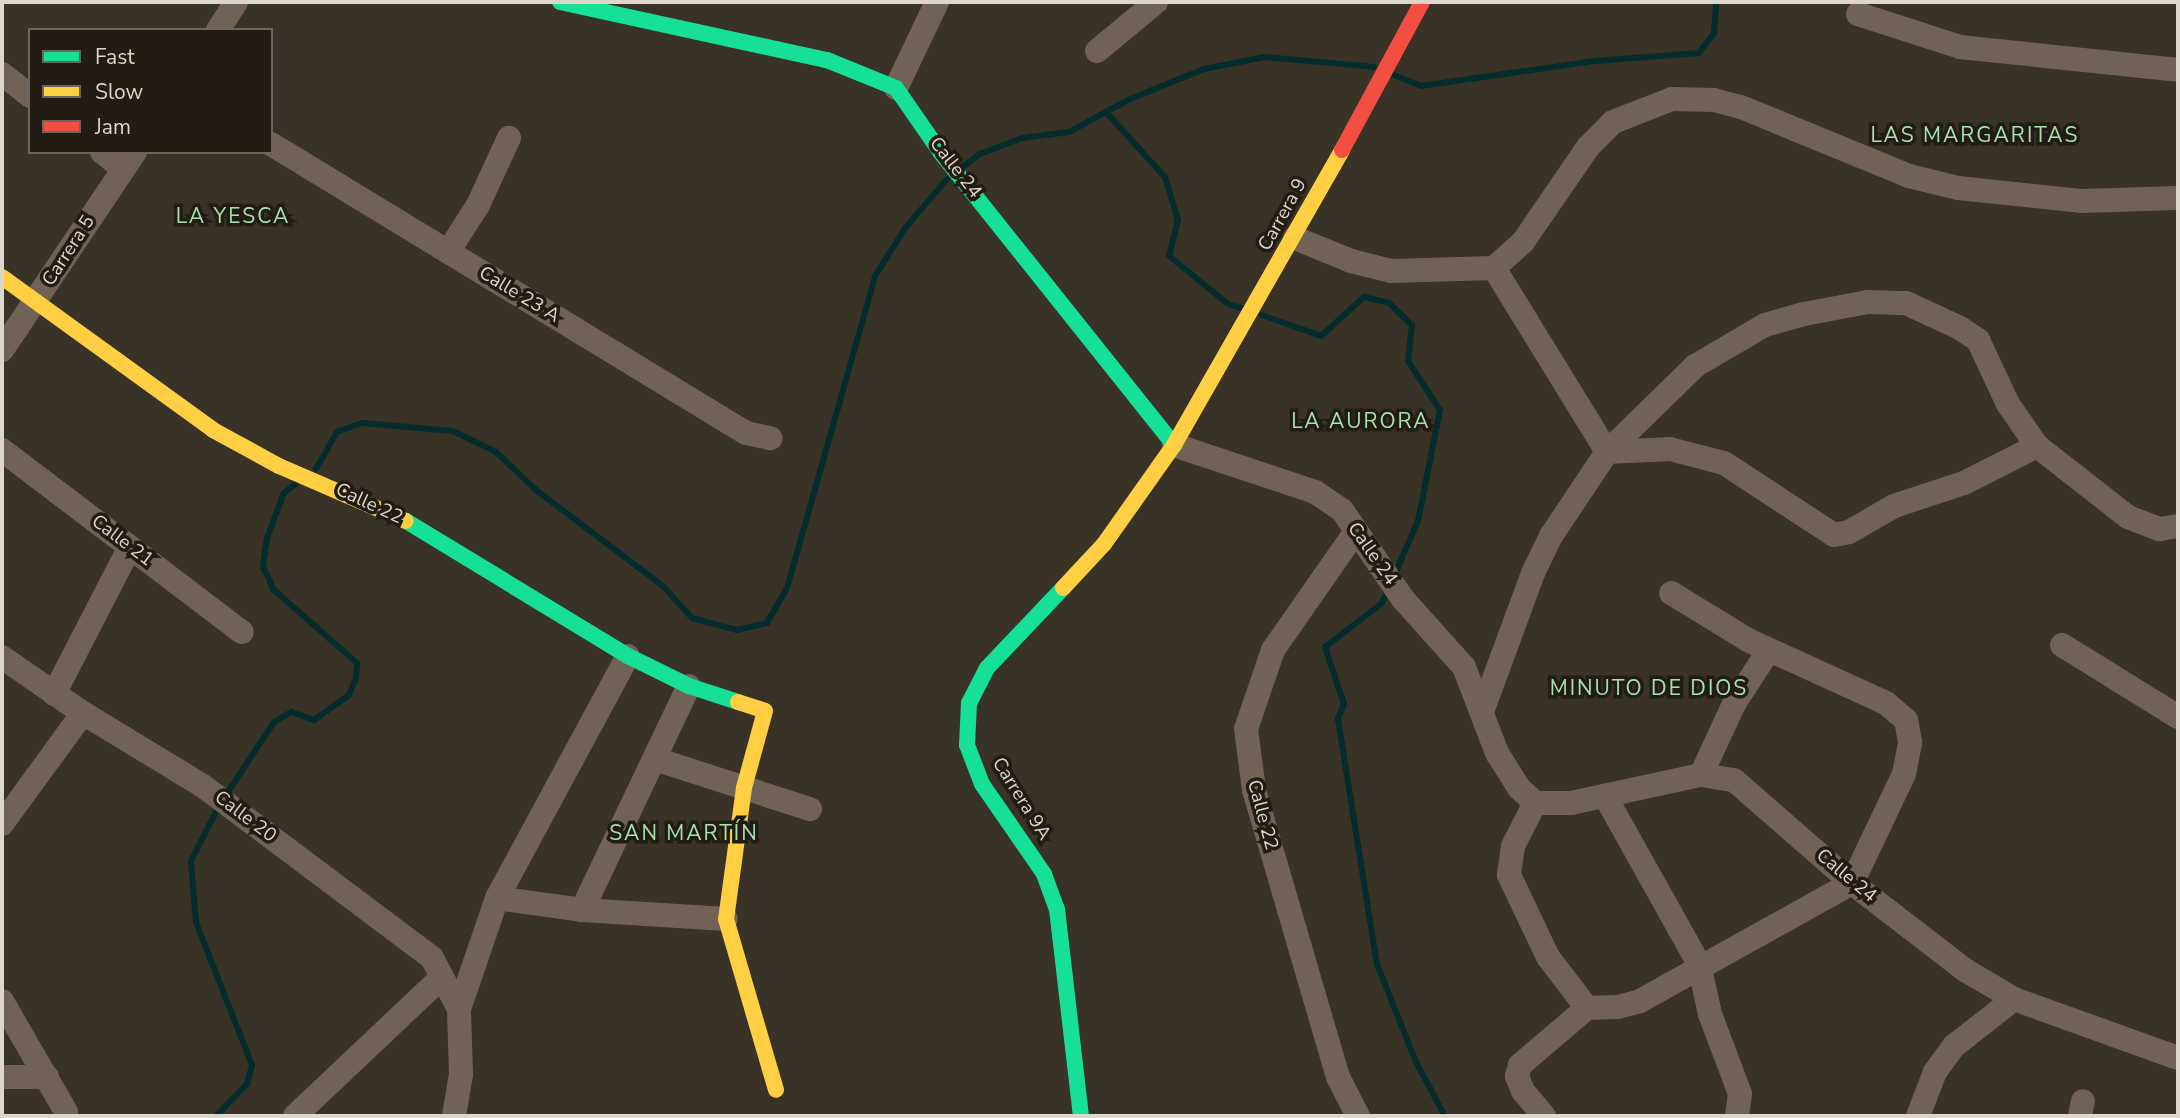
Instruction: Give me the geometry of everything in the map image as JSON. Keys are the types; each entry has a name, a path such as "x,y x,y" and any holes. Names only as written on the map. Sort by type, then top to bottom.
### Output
{"street":[{"path":"219,28 236,2"},
{"path":"560,2 586,5 827,60 896,89 937,2"},
{"path":"1097,51 1156,2"},
{"name":"Carrera 9","path":"1174,445 1294,238 1423,2"},
{"path":"1858,14 1960,47 2178,70"},
{"path":"2,74 28,94"},
{"name":"Calle 24","path":"896,89 941,153 1174,445 1315,492 1342,510 1403,599 1464,667 1483,709 1497,753 1519,788 1535,803 1571,803 1701,775 1720,775 1745,788 1852,883 1965,970 2014,999 2178,1058"},
{"path":"1294,238 1351,261 1391,271 1494,268 1523,242 1588,147 1613,121 1672,99 1714,100 1741,107 1909,176 1958,188 2082,201 2178,198"},
{"path":"448,252 478,205 509,138"},
{"name":"Calle 23 A","path":"273,145 746,433 770,438"},
{"path":"108,154 129,161"},
{"name":"Carrera 5","path":"2,350 129,161"},
{"path":"1494,268 1607,452"},
{"name":"Calle 22","path":"2,277 34,303 213,430 279,467 356,496 437,537 628,656 689,686 752,704 765,711 766,720 744,788"},
{"path":"1483,709 1539,561 1607,452 1695,366 1765,325 1868,302 1906,303 1978,340 2008,404 2037,446 2128,517 2160,529 2178,526"},
{"name":"Carrera 9A","path":"1081,1116 1057,909 1044,874 982,784 967,745 969,703 987,668 1104,544 1174,445"},
{"path":"1607,452 1670,449 1724,463 1834,535 1849,532 1894,506 1964,483 2037,446"},
{"name":"Calle 21","path":"2,450 242,632"},
{"name":"Calle 22","path":"1356,531 1273,650 1246,729 1254,790 1338,1077 1358,1116"},
{"path":"54,694 130,547"},
{"path":"1544,1116 1523,1091 1517,1076 1520,1065 1587,1007 1618,1007 1640,1001 1699,964 1852,883 1904,774 1910,730 1899,711 1769,650 1671,593"},
{"path":"2062,645 2178,717"},
{"path":"1701,775 1734,704 1769,650"},
{"path":"454,1116 461,1074 459,1009 497,898 628,656"},
{"name":"Calle 20","path":"2,657 83,713 235,808 432,958 459,1009"},
{"path":"582,910 689,686"},
{"path":"2,824 83,713"},
{"path":"655,758 810,809"},
{"path":"744,788 726,919 776,1090"},
{"path":"1605,796 1699,964 1710,1014 1740,1094 1737,1116"},
{"path":"1535,803 1513,846 1509,875 1548,957 1587,1007"},
{"path":"497,898 582,910 726,919"},
{"path":"295,1116 442,977"},
{"path":"1918,1116 1935,1072 1954,1046 2014,999"},
{"path":"2,1001 66,1112"},
{"path":"2,1077 47,1077"}],"waterway":[{"path":"1394,75 1421,86 1595,61 1699,53 1714,33 1716,2"},
{"path":"964,166 980,154 1022,138 1069,132 1130,99 1204,69 1265,57 1374,67"},
{"path":"1106,112 1165,177 1178,220 1169,256 1228,304 1241,308"},
{"path":"316,469 337,432 362,423 453,431 496,452 536,490 663,586 692,618 737,630 767,623 787,588 875,276 906,227 947,179"},
{"path":"1262,315 1321,336 1364,297 1389,303 1412,325 1408,361 1440,410 1418,521 1394,576"},
{"path":"226,795 274,722 291,712 314,720 349,695 356,678 357,663 274,590 263,566 267,538 284,493 296,484"},
{"path":"1388,590 1382,603 1325,647 1344,704 1338,719 1377,964 1416,1062 1445,1116"},
{"path":"216,1116 247,1084 252,1065 196,922 191,861 220,804"}],"traffic: fast":[{"path":"560,2 827,60 896,88 941,153 1174,445"},
{"path":"406,521 628,656 689,686 738,702"},
{"path":"1063,588 987,668 969,703 967,745 982,784 1044,874 1057,909 1081,1116"}],"traffic: slow":[{"path":"1063,588 1104,544 1174,445 1342,150"},
{"path":"2,277 213,430 279,466 406,521"},
{"path":"738,702 765,711 744,788 726,919 776,1090"}],"traffic: jam":[{"path":"1342,150 1422,2"}],"district":[{"name":"LAS MARGARITAS","path":"1975,135"},
{"name":"LA YESCA","path":"233,216"},
{"name":"LA AURORA","path":"1361,421"},
{"name":"MINUTO DE DIOS","path":"1649,688"},
{"name":"SAN MARTÍN","path":"684,833"}]}
